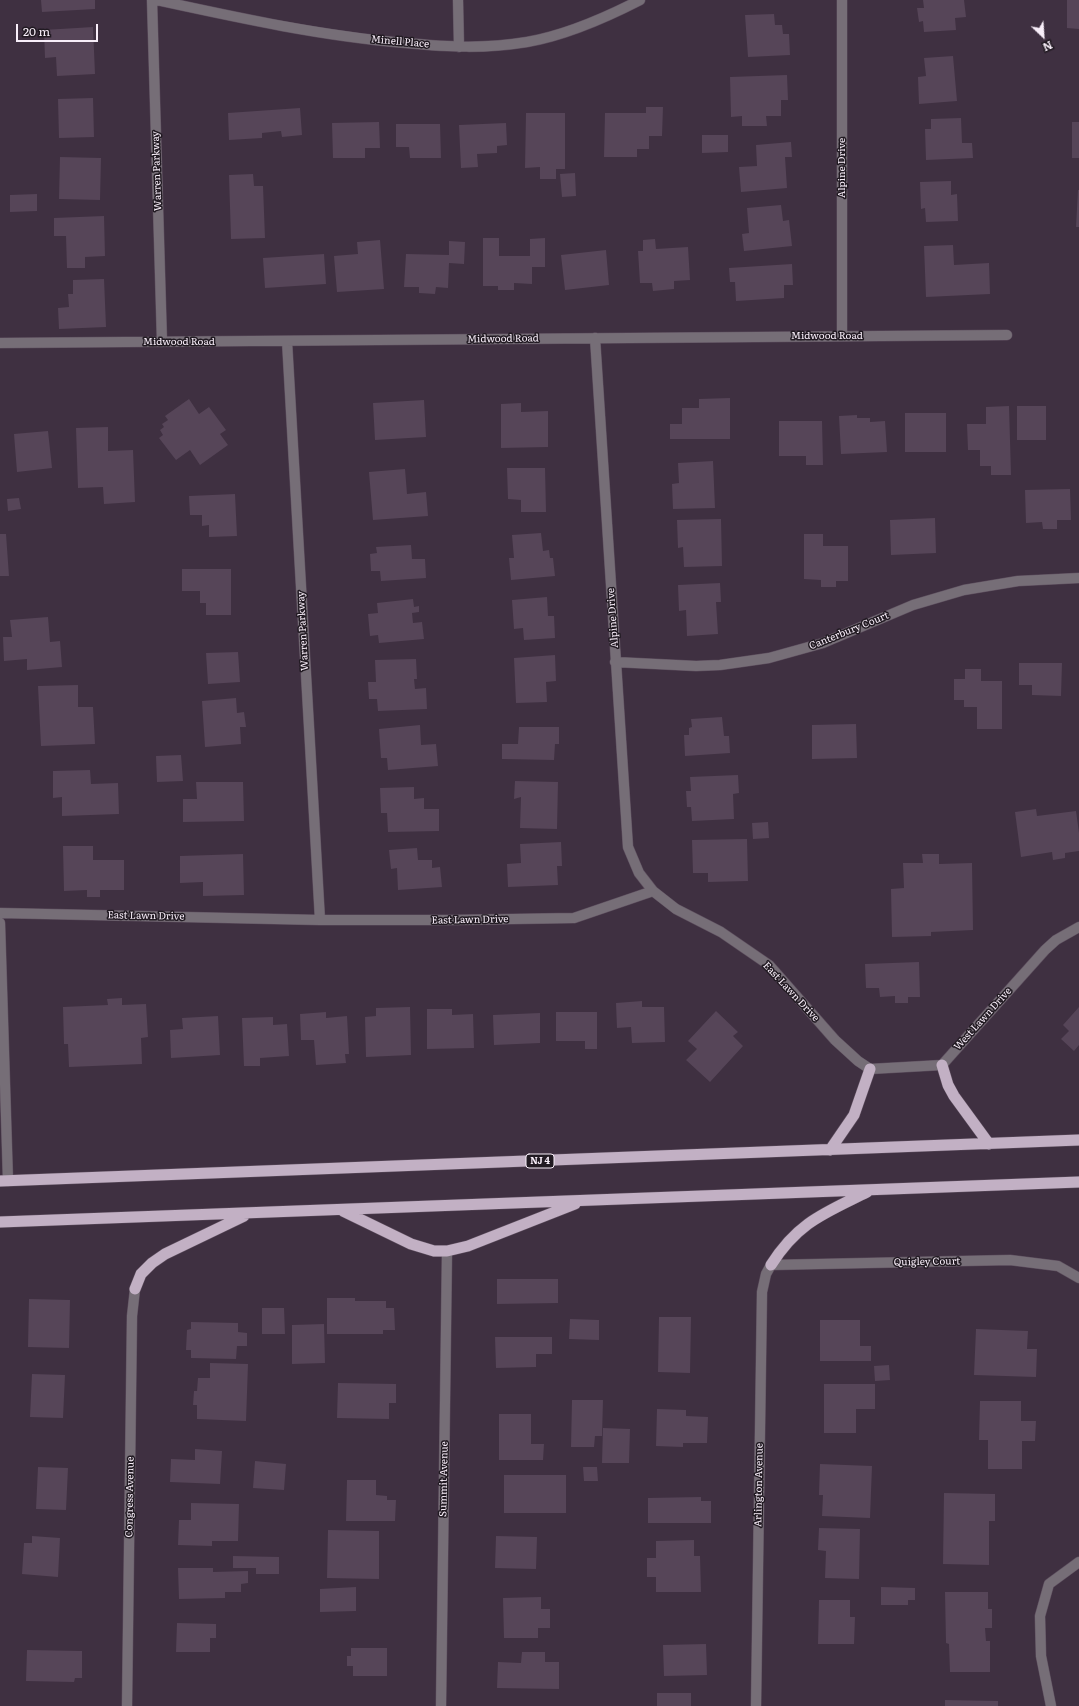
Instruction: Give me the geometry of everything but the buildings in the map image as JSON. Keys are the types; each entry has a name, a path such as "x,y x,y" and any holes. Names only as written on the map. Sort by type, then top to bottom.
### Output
{"highway":[{"path":"942,1065 948,1085 954,1096 989,1144"},
{"path":"830,1150 854,1115 870,1069"},
{"name":"NJ 4","path":"4,1181 1079,1140"},
{"path":"0,1222 1079,1182"},
{"path":"771,1265 786,1243 806,1224 870,1190"},
{"path":"341,1210 411,1244 434,1251 447,1251 468,1246 584,1200"},
{"path":"135,1288 145,1269 165,1254 248,1214"}],"street":[{"name":"Warren Parkway","path":"152,0 162,342"},
{"name":"Minell Place","path":"156,0 288,28 378,41 460,47 528,42 580,28 640,0"},
{"path":"458,0 460,47"},
{"name":"Alpine Drive","path":"842,0 842,336"},
{"name":"Midwood Road","path":"0,343 1007,335"},
{"name":"Alpine Drive","path":"595,338 628,847 639,873 653,891"},
{"name":"Warren Parkway","path":"286,341 320,920"},
{"name":"Canterbury Court","path":"615,662 696,666 720,665 768,658 823,644 913,605 964,590 1018,581 1079,578"},
{"name":"East Lawn Drive","path":"0,913 320,920 574,918 653,891 676,909 721,932 769,965 835,1040 858,1061 870,1069"},
{"path":"0,923 4,1181"},
{"name":"West Lawn Drive","path":"942,1065 1045,950 1056,940 1079,927"},
{"path":"870,1069 942,1065"},
{"name":"Summit Avenue","path":"441,1706 447,1251"},
{"name":"Quigley Court","path":"771,1265 1010,1260 1058,1266 1079,1278"},
{"name":"Arlington Avenue","path":"756,1706 762,1292 765,1279 771,1265"},
{"name":"Congress Avenue","path":"127,1706 132,1316 135,1288"},
{"path":"1051,1706 1041,1656 1040,1616 1049,1584 1079,1562"}]}
